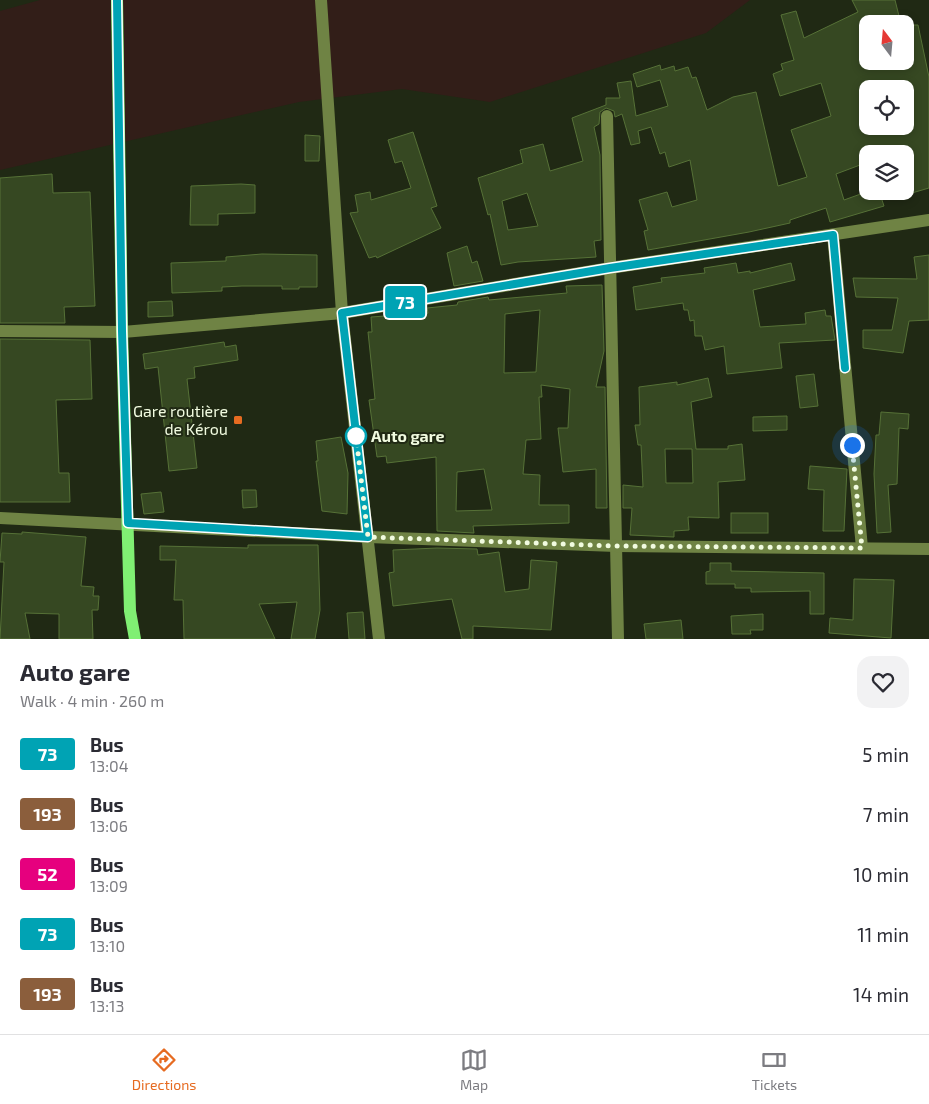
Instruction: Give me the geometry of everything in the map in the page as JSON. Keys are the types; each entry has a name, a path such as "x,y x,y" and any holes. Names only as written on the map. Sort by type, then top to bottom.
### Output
{"main road":[{"path":"117,0 122,331 130,611 135,639"}],"street":[{"path":"321,0 342,313 379,639"},
{"path":"606,116 618,639"},
{"path":"0,331 122,331 342,313 610,268 929,220"},
{"path":"833,235 862,548"},
{"path":"0,518 128,523 368,537 616,546 929,549"}],"shaded area":[{"path":"40,0 750,0 706,33 490,102 402,89 299,102 0,170 0,11"}],"building":[{"path":"852,0 895,0 899,15 859,15 859,70 914,70 914,25 918,25 929,77 929,188 914,192 914,145 859,145 859,165 836,174 844,200 859,195 859,200 882,200 884,206 830,222 826,208 790,220 790,223 648,250 644,231 648,230 639,200 667,192 672,207 697,200 690,160 669,167 665,152 660,154 651,127 638,131 640,143 631,145 622,114 615,117 614,111 606,108 600,112 599,124 594,127 600,155 601,240 594,241 596,257 518,262 501,265 490,214 488,215 478,178 523,163 520,150 543,144 550,171 583,161 572,118 606,105 606,98 620,98 617,83 631,81 636,116 668,106 660,80 637,87 633,74 660,65 661,70 674,66 675,71 688,67 692,78 696,77 707,110 733,97 756,92 778,186 807,177 791,130 831,116 821,83 780,96 773,74 783,70 781,64 794,60 781,15 796,11 804,38 858,12","holes":["527,193 538,226 508,230 502,201"]},
{"path":"413,132 437,206 431,208 441,228 377,258 376,256 369,258 350,213 358,212 355,195 370,192 371,200 411,188 402,161 395,163 388,140"},
{"path":"305,135 320,136 319,161 305,161"},
{"path":"52,174 53,193 90,192 95,306 64,307 65,323 0,323 0,178"},
{"path":"255,185 255,213 218,214 218,225 190,225 191,186"},
{"path":"467,246 472,263 477,261 483,281 454,286 447,253"},
{"path":"262,254 317,255 317,287 282,289 282,286 242,286 222,287 222,291 172,293 171,263 226,261 226,257"},
{"path":"929,255 929,320 909,321 903,353 863,348 863,330 892,330 898,298 856,297 853,278 917,279 914,257"},
{"path":"736,263 738,273 750,271 750,273 791,263 795,280 753,290 760,327 806,324 805,313 825,310 826,316 831,316 835,340 779,343 782,368 727,374 724,346 705,350 702,336 695,336 694,320 690,321 688,310 684,310 683,303 636,310 633,287 662,282 661,278 705,273 704,268"},
{"path":"602,285 604,351 596,387 605,387 607,508 596,508 596,469 563,472 558,428 568,428 570,389 541,385 542,397 539,397 541,439 526,440 523,474 540,475 539,505 569,505 569,523 473,526 474,533 437,531 436,457 387,463 386,456 377,457 369,400 375,399 368,332 372,332 371,317 428,313 427,308 457,305 458,302 488,297 489,300 567,293 566,286","holes":["540,310 536,372 504,373 505,314","484,469 492,510 456,511 457,472"]},
{"path":"172,301 173,316 148,317 148,302"},
{"path":"0,339 90,340 92,399 56,400 59,473 69,473 70,502 0,502"},
{"path":"224,342 225,347 236,345 238,360 194,367 195,378 187,379 197,468 169,471 158,367 145,369 143,354"},
{"path":"814,374 818,406 800,408 796,376"},
{"path":"708,378 712,397 691,402 696,449 728,449 728,446 742,444 745,480 718,482 719,518 688,517 689,530 674,531 674,537 630,535 632,508 623,508 623,485 643,487 641,445 638,445 635,425 640,425 639,387 677,382 677,385","holes":["665,449 692,449 693,483 666,483"]},
{"path":"881,412 909,414 908,429 899,428 897,484 888,485 891,532 877,533 874,474 876,435 879,435"},
{"path":"787,416 787,430 753,431 753,417"},
{"path":"341,437 348,473 347,514 322,511 316,461 318,461 316,441"},
{"path":"810,466 847,469 844,531 823,531 824,490 808,489"},
{"path":"242,490 256,490 257,507 243,508"},
{"path":"161,492 164,512 144,514 141,494"},
{"path":"731,513 768,513 768,533 731,533"},
{"path":"22,532 86,537 81,586 94,587 93,596 99,596 98,610 92,610 93,639 59,639 59,614 25,613 30,639 0,639 4,562 0,562 2,533 22,534"},
{"path":"248,545 318,545 320,610 315,639 291,639 297,602 259,604 275,639 184,639 183,600 174,600 176,560 160,560 160,546 248,548"},
{"path":"477,549 478,555 499,552 505,592 529,589 531,560 557,562 551,630 473,626 473,639 462,639 452,599 393,606 389,573 394,572 393,550"},
{"path":"710,563 731,563 731,571 824,573 824,614 810,614 810,591 751,592 751,588 735,588 735,584 706,584 706,572 710,571"},
{"path":"854,579 894,580 891,638 829,633 830,618 853,620"},
{"path":"363,612 365,639 349,639 347,613"},
{"path":"763,614 763,630 750,630 751,634 732,634 731,616"},
{"path":"681,620 683,639 646,639 644,624"}],"bus line":[{"name":"73","path":"117,0 116,44 122,331 128,523 368,537 342,313 610,268 833,235 845,368"}],"place":[{"name":"Gare routière de Kérou","path":"238,420"},
{"name":"Auto gare","path":"356,436"}],"route":[{"path":"356,436 368,537 616,546 862,548 852,445"}]}
